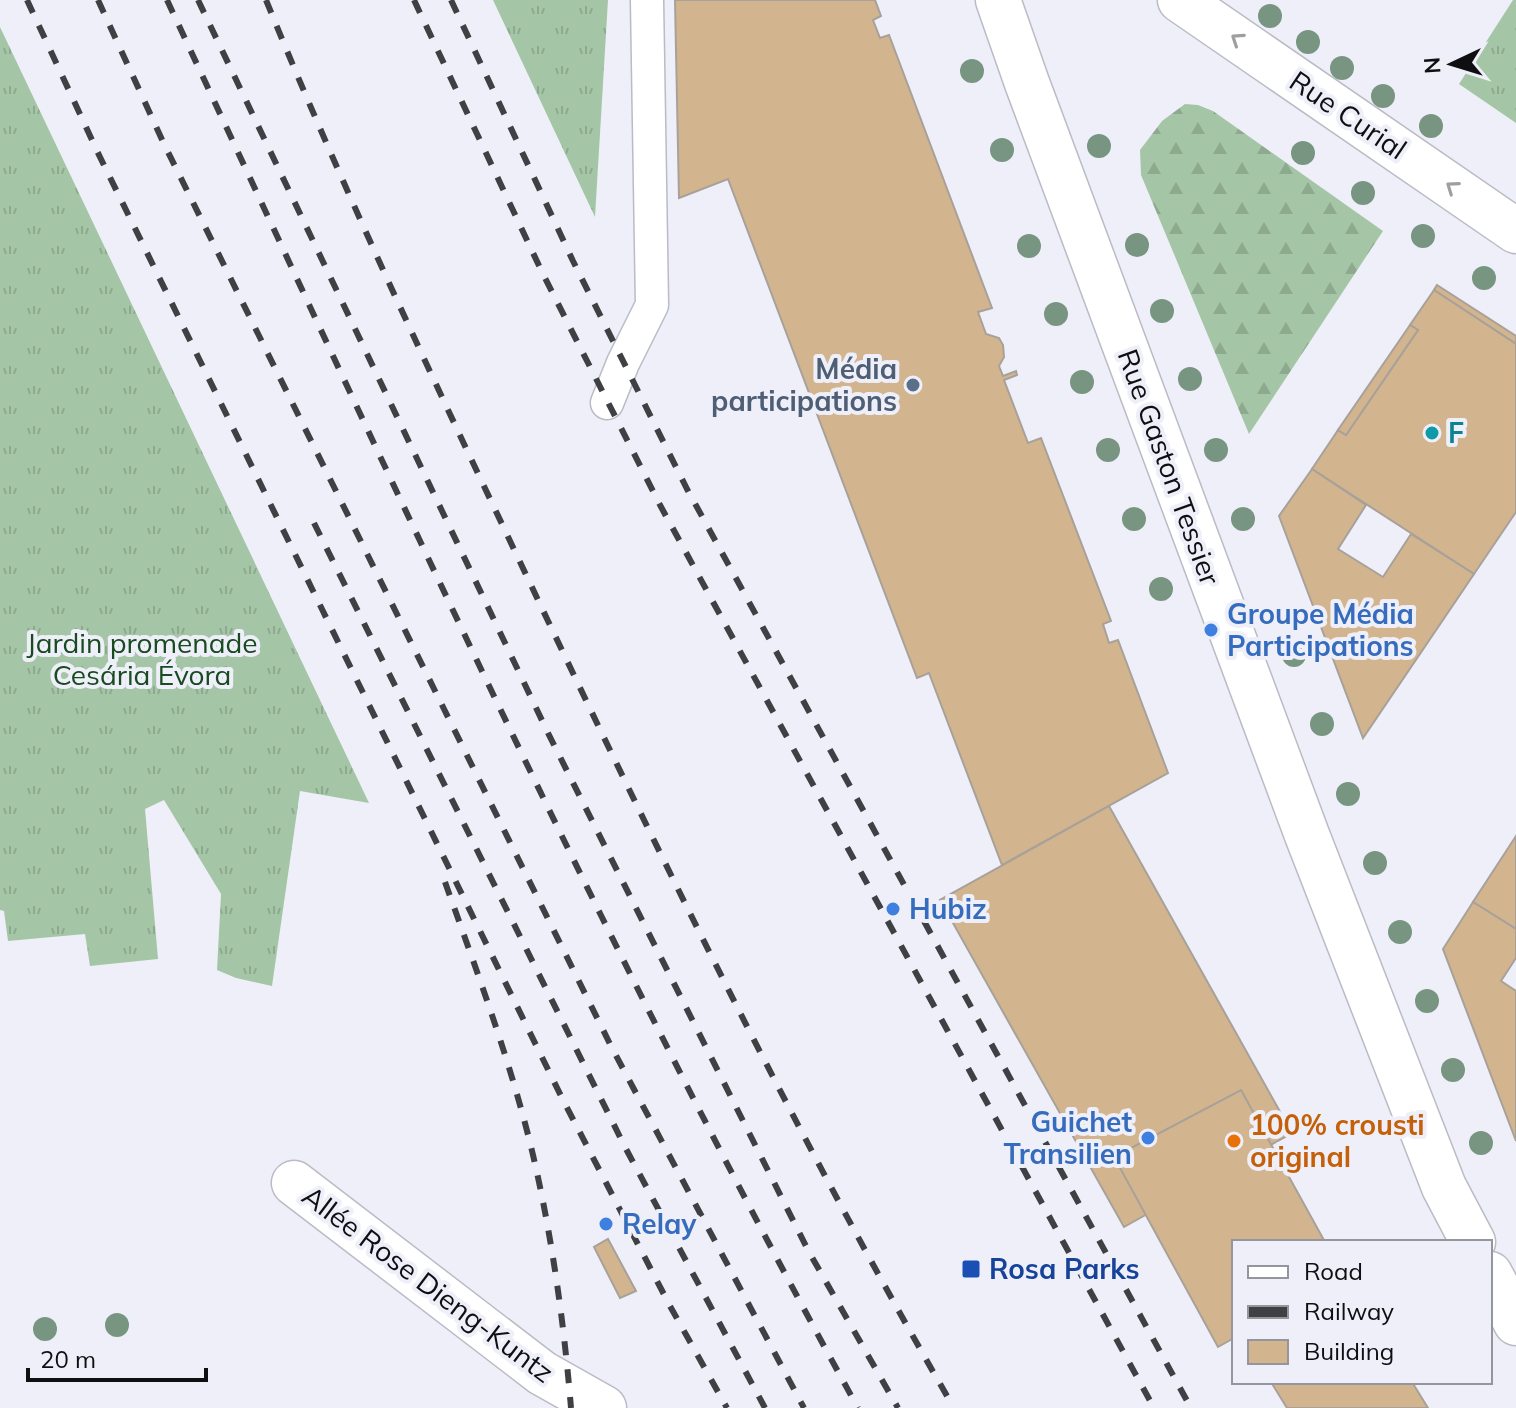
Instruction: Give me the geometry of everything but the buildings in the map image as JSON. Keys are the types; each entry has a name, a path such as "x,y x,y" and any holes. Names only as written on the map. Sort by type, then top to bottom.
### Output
{"street":[{"name":"Rue Gaston Tessier","path":"998,0 1307,835 1444,1187 1472,1240"},
{"name":"Rue Curial","path":"1180,0 1516,231"},
{"name":"Allée Rose Dieng-Kuntz","path":"294,1183 542,1373 604,1408"},
{"path":"1492,1278 1516,1323"}],"lane":[{"path":"607,403 652,305 647,0"}],"green space":[{"path":"493,0 608,0 595,217"},
{"path":"1513,0 1516,0 1516,123 1459,84"},
{"name":"Jardin promenade Cesária Évora","path":"0,27 369,803 300,791 272,986 217,970 221,894 164,800 145,809 158,959 90,966 85,934 8,941 4,911 0,910"},
{"path":"1185,104 1213,111 1383,231 1249,434 1141,175 1140,150 1162,121"}],"railway":[{"path":"27,0 99,155 562,1098 727,1408"},
{"path":"98,0 164,144 612,1048 804,1408"},
{"path":"167,0 416,533 586,886 674,1061 858,1408"},
{"path":"198,0 549,735 809,1252 898,1408"},
{"path":"266,0 398,303 637,806 790,1110 954,1408"},
{"path":"414,0 542,272 660,505 1154,1408"},
{"path":"451,0 573,261 687,489 1191,1408"},
{"path":"314,523 625,1147 765,1408"},
{"path":"445,882 504,1051 533,1155 556,1280 571,1408"}],"place":[{"name":"Média participations","path":"913,385"},
{"name":"F","path":"1432,433"},
{"name":"Groupe Média Participations","path":"1211,630"},
{"name":"Hubiz","path":"893,909"},
{"name":"Guichet Transilien","path":"1148,1138"},
{"name":"100% crousti original","path":"1234,1141"},
{"name":"Relay","path":"606,1224"},
{"name":"Rosa Parks","path":"971,1269"}]}
